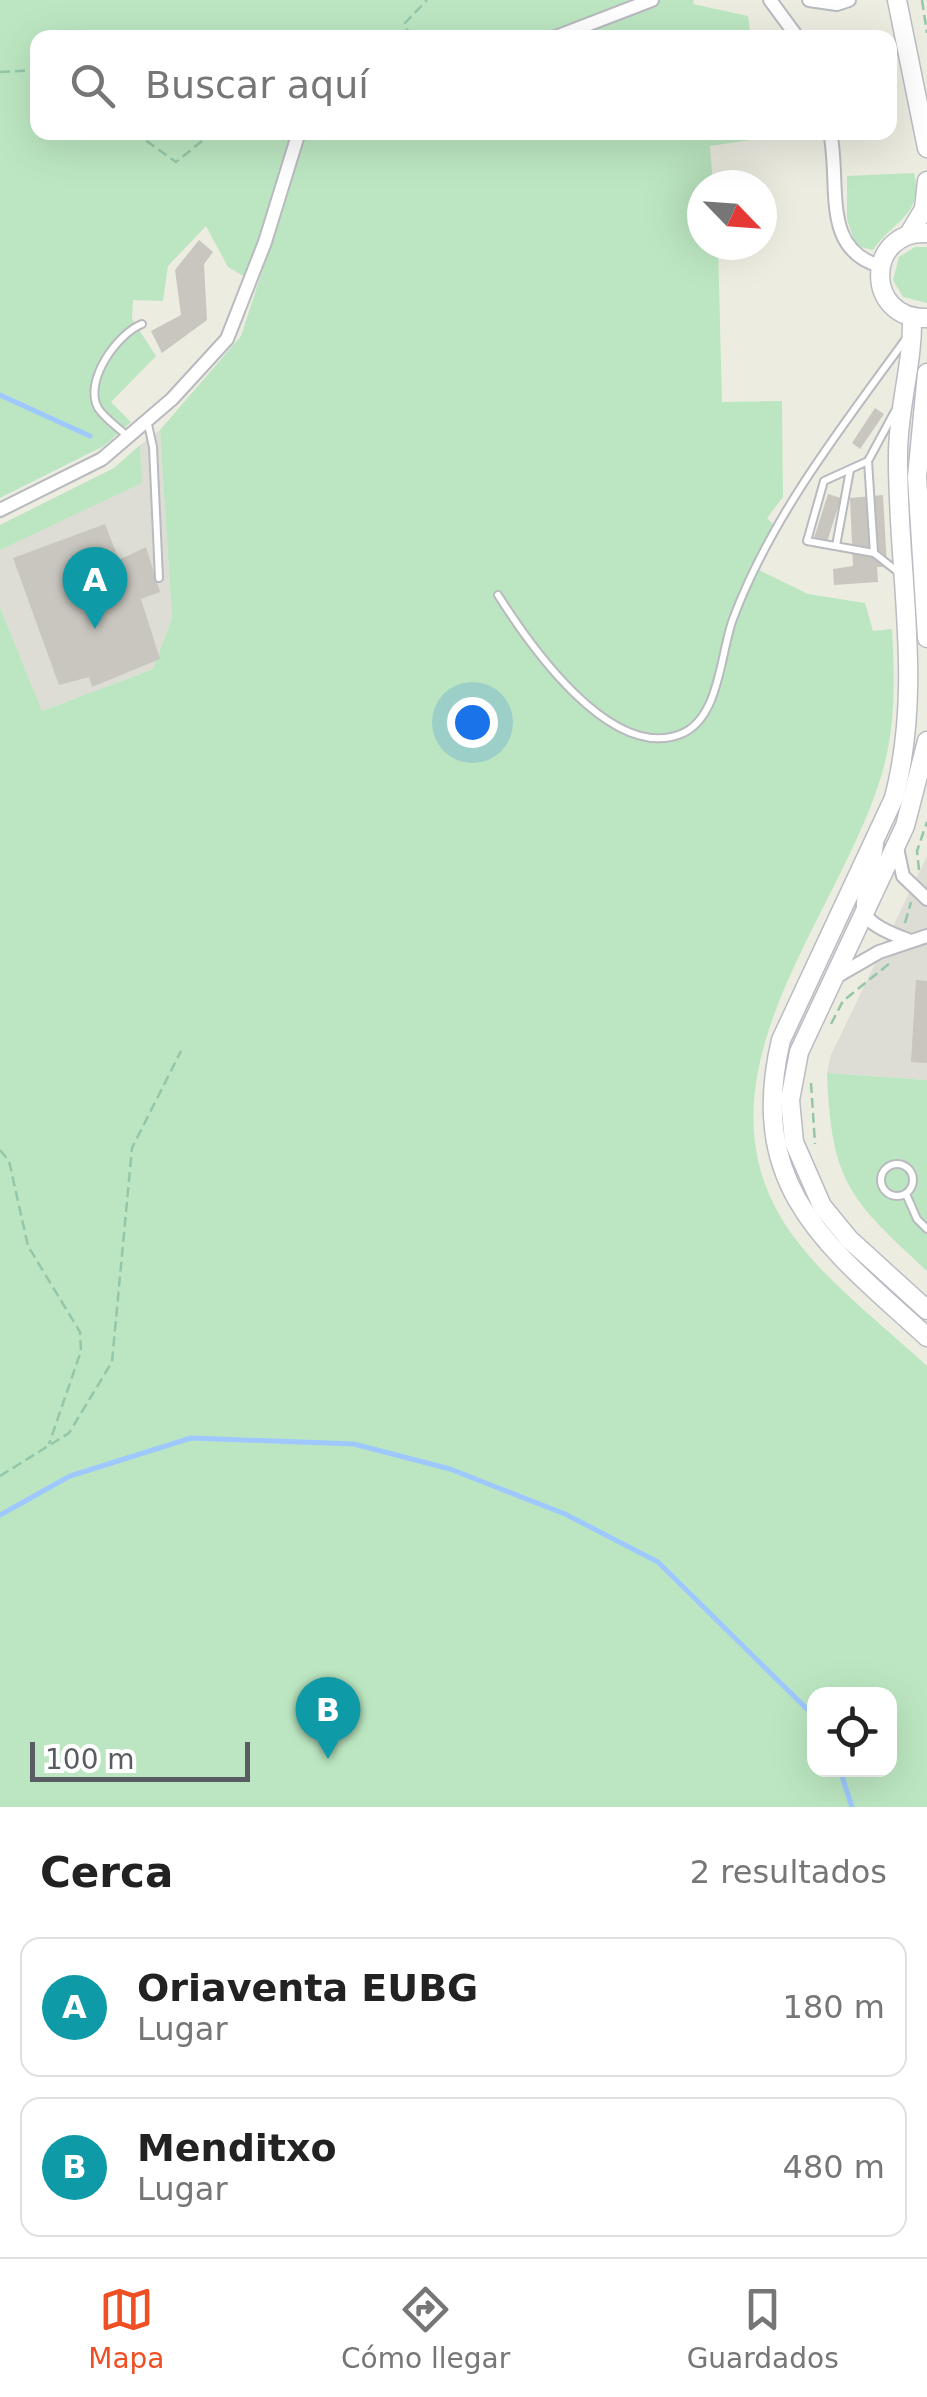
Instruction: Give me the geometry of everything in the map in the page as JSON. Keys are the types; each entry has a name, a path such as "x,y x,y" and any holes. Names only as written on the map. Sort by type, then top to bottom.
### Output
{"main road":[{"path":"897,0 927,148"},
{"path":"907,0 912,67"},
{"path":"927,181 918,234 888,248 880,266 883,296 890,306 917,322 898,453 910,725 894,798 782,1040 772,1080 771,1119 776,1153 804,1217 832,1250 927,1337"},
{"path":"927,373 916,477 927,638"},
{"path":"927,741 919,783 896,844 799,1052 790,1100 794,1142 812,1189 834,1224 927,1310"}],"street":[{"path":"574,30 652,0"},
{"path":"770,0 782,10 793,30"},
{"path":"809,0 837,4 848,0"},
{"path":"0,510 102,458 147,420 227,340 295,140"},
{"path":"832,140 837,163 840,236 851,254 880,266"},
{"path":"879,832 863,914 870,924 905,937 927,936"},
{"path":"896,844 902,876 927,899"},
{"path":"832,980 905,937"}],"lane":[{"path":"498,596 527,640 579,699 649,737 664,738 692,728 707,712 732,622 781,518 917,322"},
{"path":"128,436 98,408 96,393 112,347 125,330 142,324"},
{"path":"874,553 868,461 905,392"},
{"path":"147,420 153,447 160,578"},
{"path":"868,461 824,482 806,540 874,553 904,578"},
{"path":"836,546 850,469"},
{"path":"901,1164 913,1175 913,1186 906,1194 891,1196 883,1189 882,1173 890,1165 901,1164"},
{"path":"906,1194 917,1219 927,1229"}],"path":[{"path":"407,30 405,23 427,0"},
{"path":"922,0 927,33"},
{"path":"0,72 30,70"},
{"path":"145,140 176,162 203,140"},
{"path":"918,880 917,851 927,822"},
{"path":"905,937 912,898"},
{"path":"829,1028 843,1001 894,958"},
{"path":"0,1476 69,1433 112,1362 132,1148 181,1052"},
{"path":"812,1072 809,1110 816,1150"},
{"path":"0,1150 10,1161 28,1246 80,1332 82,1351 48,1446"}],"shaded area":[{"path":"160,430 172,618 153,669 42,711 0,607 0,550 141,483 140,445"},
{"path":"927,856 927,1080 827,1073 831,1055"}],"green space":[{"path":"0,0 694,0 693,4 748,16 750,30 30,30 30,140 750,140 710,146 712,170 687,170 687,260 718,260 722,402 782,401 783,497 767,518 773,524 755,568 808,594 865,603 873,631 892,629 894,686 892,724 880,780 859,834 779,1003 760,1061 753,1118 762,1176 791,1233 837,1285 927,1366 927,1807 0,1807 0,607 42,711 153,669 172,618 160,430 241,336 275,232 260,232 245,277 228,267 206,226 168,266 163,301 133,300 132,319 156,356 111,402 131,422 104,446 0,498"},
{"path":"914,173 915,198 905,216 873,250 856,246 847,219 847,176"},
{"path":"915,247 927,247 927,303 903,297 893,280 899,257"},
{"path":"140,445 142,483 0,550 0,525 114,468"},
{"path":"827,1073 927,1080 927,1271 879,1225 849,1186 833,1140"}],"building":[{"path":"199,240 213,252 204,264 207,320 162,353 151,331 181,315 175,270"},
{"path":"875,408 884,414 860,449 852,443"},
{"path":"828,494 841,498 827,542 814,538"},
{"path":"883,495 887,567 877,567 878,582 834,585 833,569 853,566 850,498"},
{"path":"105,524 119,560 146,547 160,592 141,599 160,659 92,687 89,677 59,685 13,558"},
{"path":"916,980 927,981 927,1063 911,1062"}],"waterway":[{"path":"0,395 90,436"},
{"path":"0,1515 70,1476 191,1438 354,1444 450,1469 565,1514 658,1562 807,1709"},
{"path":"842,1777 852,1807"}],"place":[{"name":"Oriaventa EUBG","path":"95,629"},
{"name":"Menditxo","path":"328,1759"}]}
